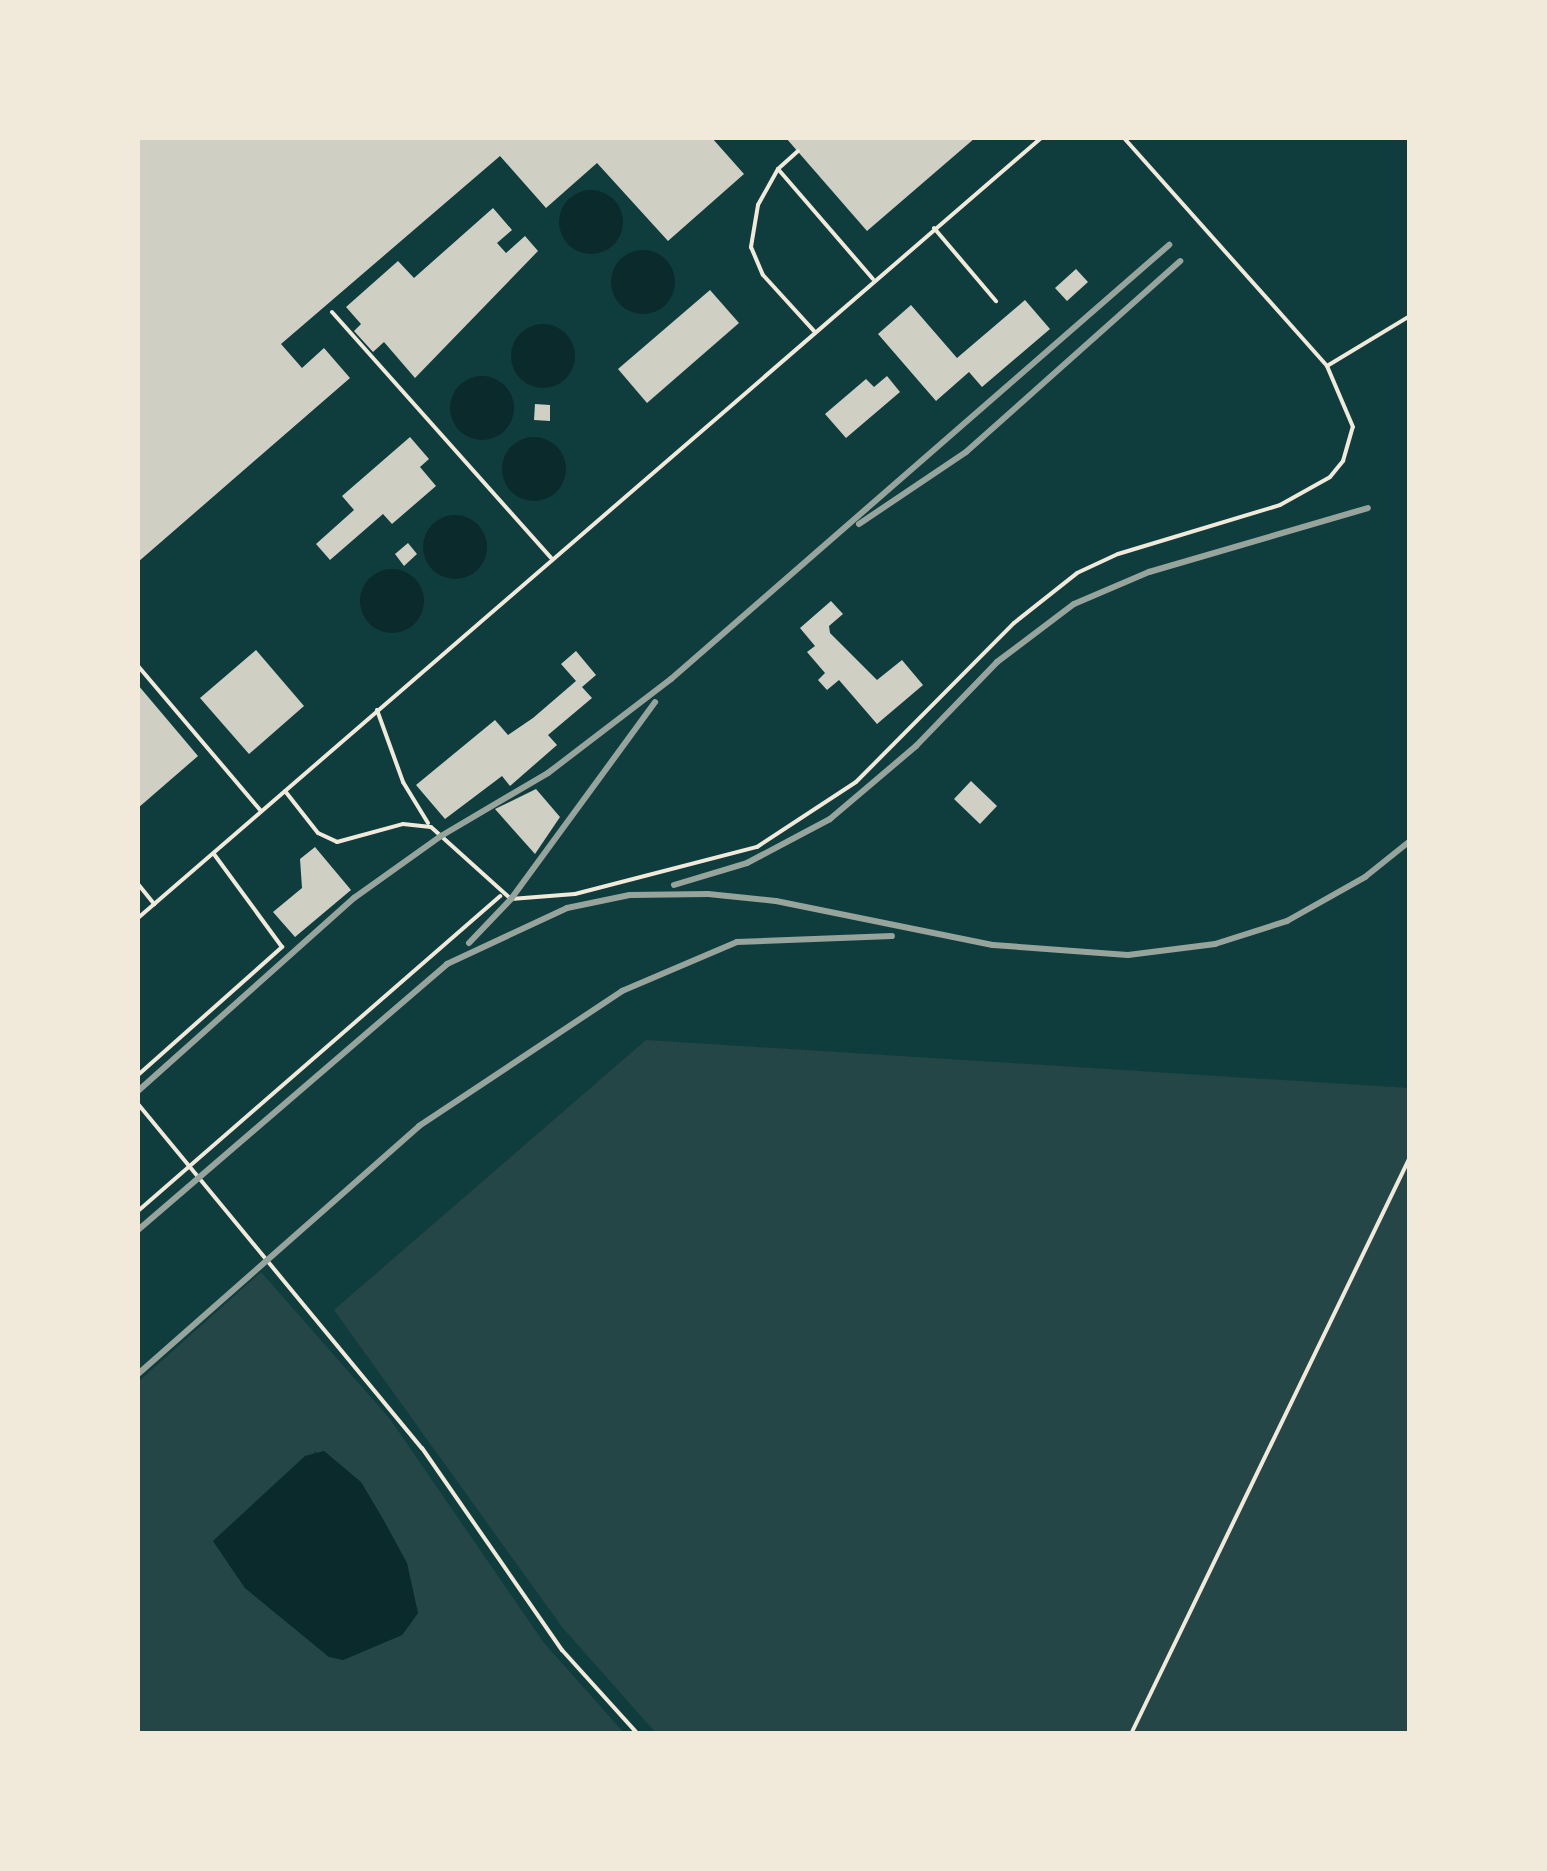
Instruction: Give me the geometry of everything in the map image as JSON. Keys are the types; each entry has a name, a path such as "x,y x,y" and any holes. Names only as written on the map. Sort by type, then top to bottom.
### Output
{"lane":[{"path":"138,918 1041,138"},
{"path":"377,710 402,782 431,827 502,895 520,900 575,894 738,854 816,814 916,727 1014,623 1077,573 1118,554 1280,505 1330,477 1343,462 1354,428 1327,366 1124,138"},
{"path":"798,152 778,169 758,206 751,246 763,275 814,331"},
{"path":"778,169 873,280"},
{"path":"934,228 996,301"},
{"path":"332,312 551,558"},
{"path":"1327,366 1410,316"},
{"path":"138,666 262,811"},
{"path":"284,791 318,833 337,842 403,824 431,827"},
{"path":"138,1075 282,947 213,853"},
{"path":"138,884 154,904"},
{"path":"138,1211 502,895"},
{"path":"138,1104 422,1448 562,1650 638,1734"}],"path":[{"path":"1131,1734 1410,1157"}],"shaded area":[{"path":"591,190 614,199 623,222 614,245 591,254 568,245 559,222 568,199"},
{"path":"643,250 666,259 675,282 666,305 643,314 620,305 611,282 620,259"},
{"path":"543,324 566,333 575,356 566,379 543,388 520,379 511,356 520,333"},
{"path":"482,376 505,385 514,408 505,431 482,440 459,431 450,408 459,385"},
{"path":"534,437 557,446 566,469 557,492 534,501 511,492 502,469 511,446"},
{"path":"455,515 478,524 487,547 478,570 455,579 432,570 423,547 432,524"},
{"path":"392,569 415,578 424,601 415,624 392,633 369,624 360,601 369,578"},
{"path":"646,1040 1409,1088 1409,1733 656,1733 562,1627 334,1310"},
{"path":"261,1272 390,1419 544,1643 624,1733 138,1733 138,1382","holes":["316,1451 418,1613 402,1635 343,1660 245,1588 213,1541"]},
{"path":"324,1451 361,1482 383,1519 407,1563 418,1613 402,1635 343,1660 329,1657 245,1588 213,1541 305,1456"}],"building":[{"path":"138,138 712,138 744,174 668,241 597,163 546,208 500,156 281,344 302,368 324,348 350,378 138,562"},
{"path":"786,138 975,138 867,231"},
{"path":"493,208 512,230 497,243 506,253 525,236 538,251 415,378 384,342 373,352 354,331 361,324 346,307 398,261 414,278"},
{"path":"1076,269 1088,282 1067,301 1055,288"},
{"path":"710,290 739,323 647,403 618,369"},
{"path":"1025,300 1050,329 982,387 969,372 936,401 878,334 911,305 957,358"},
{"path":"887,376 900,392 846,438 825,414 866,379 874,387"},
{"path":"535,404 550,405 550,421 534,420"},
{"path":"410,437 429,459 420,467 436,486 392,524 383,514 330,560 316,544 354,510 342,496"},
{"path":"408,543 417,554 404,566 395,554"},
{"path":"831,601 843,614 829,626 830,633 877,680 902,660 923,685 877,724 839,680 827,690 818,680 825,673 807,652 815,646 800,628"},
{"path":"256,650 304,706 249,754 200,698"},
{"path":"576,651 596,675 582,687 592,698 548,735 557,745 510,786 502,776 445,819 416,785 495,720 508,735 533,718 576,681 561,664"},
{"path":"138,685 198,756 138,808"},
{"path":"971,781 997,806 980,824 954,799"},
{"path":"536,789 560,817 535,854 495,809"},
{"path":"315,847 351,890 295,937 273,912 302,888 300,859"}],"railway":[{"path":"138,1091 354,898 441,836 548,773 671,679 1169,245"},
{"path":"859,524 966,452 1180,261"},
{"path":"674,885 747,863 830,819 916,746 997,662 1074,604 1149,572 1368,508"},
{"path":"469,943 511,899 655,702"},
{"path":"138,1230 447,964 567,908 630,895 708,894 776,901 993,945 1128,955 1215,944 1287,921 1365,877 1410,841"},
{"path":"138,1374 419,1126 622,991 737,942 892,936"}]}
